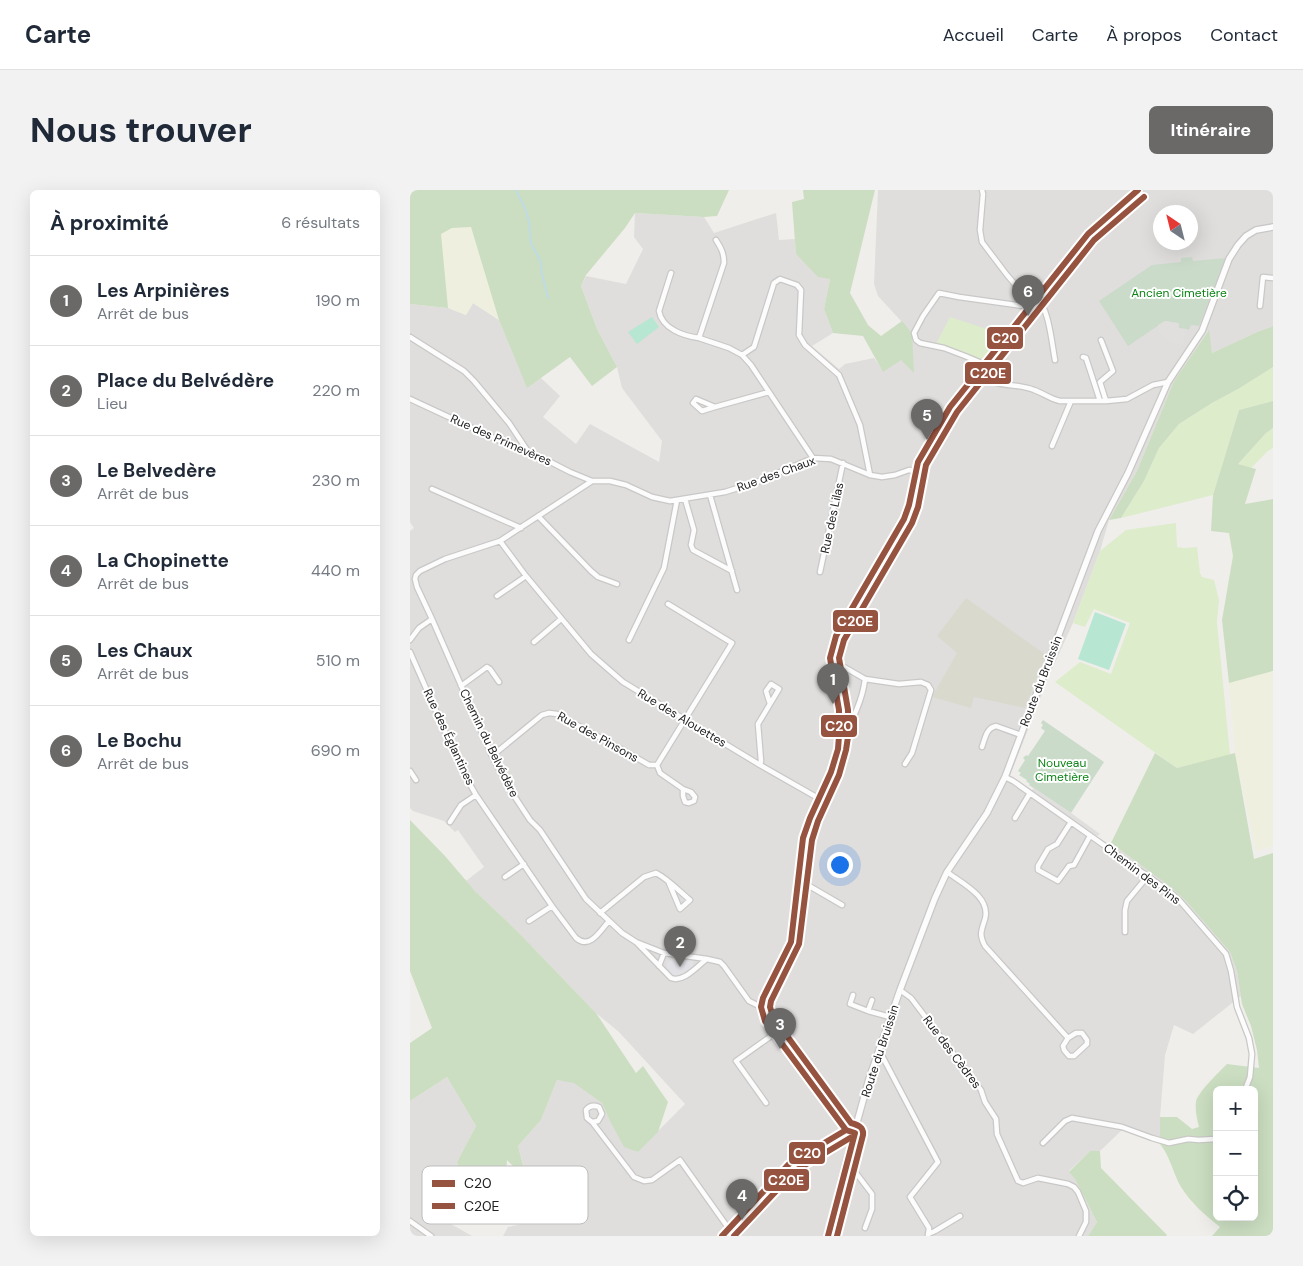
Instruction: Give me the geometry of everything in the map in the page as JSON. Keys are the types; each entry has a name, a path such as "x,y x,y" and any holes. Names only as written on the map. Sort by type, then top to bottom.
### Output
{"street":[{"path":"982,190 980,230 982,242 1031,305"},
{"path":"761,1007 763,998 791,942 803,838 806,826 834,764 840,738 841,724 831,662 831,650 836,636 904,519 919,459 950,407 1088,234 1138,190"},
{"name":"Route du Bruissin","path":"828,1236 869,1079 890,1017 935,898 947,872 987,813 1005,777 1098,531 1128,473 1168,382 1202,331 1229,259 1246,236 1256,230 1273,227"},
{"path":"699,338 724,263 722,249 716,240"},
{"path":"671,273 659,311 660,316 670,329 742,354 813,458"},
{"path":"1260,306 1263,277 1273,278"},
{"path":"742,354 754,347 774,283 780,279 798,285 802,290 799,335 805,345 839,375 860,425 870,475"},
{"path":"984,364 944,348 920,343 916,340 914,334 923,316 939,293 1031,305"},
{"path":"1037,298 1041,301 1049,325 1055,360"},
{"path":"410,337 464,371 509,423 527,450"},
{"path":"1101,340 1113,370 1100,382 1106,401"},
{"path":"1083,357 1086,358 1100,401"},
{"path":"977,373 991,382 1032,389 1053,400 1071,401 1126,399 1153,385 1168,382"},
{"path":"715,407 769,392"},
{"name":"Rue des Primevères","path":"410,399 511,446 527,450 592,481"},
{"path":"1052,446 1071,401"},
{"name":"Rue des Chaux","path":"592,481 610,481 626,485 652,497 670,501 725,492 757,482 813,458 831,459 870,475 882,477 895,476 909,470 915,471"},
{"name":"Rue des Lilas","path":"820,572 843,463"},
{"path":"500,542 592,481"},
{"path":"432,489 522,528"},
{"path":"710,495 737,590"},
{"path":"685,499 694,530 691,545 693,550 732,571"},
{"path":"629,640 664,568 678,500"},
{"path":"538,516 591,572 598,577 617,584"},
{"name":"Chemin du Belvédère","path":"500,542 445,559 420,571 415,579 492,756 511,791 586,898 622,933 636,942 664,953 720,962 724,966 749,1001 761,1007 765,1021 846,1130"},
{"name":"Rue des Alouettes","path":"500,542 591,654 623,682 818,798"},
{"path":"497,596 526,576"},
{"path":"658,765 732,643 668,604"},
{"path":"410,640 419,628 432,619"},
{"path":"534,642 561,619"},
{"name":"Rue des Églantines","path":"410,652 463,772 476,795 552,906 576,938 581,941 592,940 609,921"},
{"path":"831,662 837,663 865,678 899,684 921,682 928,685 931,690 912,753 905,764"},
{"path":"461,686 487,667 499,682"},
{"path":"840,738 848,729 864,689 865,678"},
{"path":"760,764 758,724 770,704"},
{"name":"Rue des Pinsons","path":"492,756 542,715 549,712 556,714 648,765 658,765 660,773 683,789"},
{"path":"982,747 992,726 1020,735"},
{"path":"410,771 416,780"},
{"name":"Chemin des Pins","path":"1005,777 1170,892 1226,954 1232,971 1237,1007 1249,1038 1252,1054 1250,1077 1247,1086"},
{"path":"1015,818 1030,793"},
{"name":"Rue des Églantines","path":"450,822 462,805 476,795"},
{"path":"1071,822 1058,844 1048,849 1038,866 1038,870 1058,881 1069,866 1074,865 1090,836"},
{"path":"505,877 524,864"},
{"path":"947,872 981,898 986,916 981,931 981,938 985,946 1068,1038"},
{"path":"600,913 644,877 656,873 669,883 690,900 680,909 669,883"},
{"path":"1125,932 1125,910 1128,901 1147,876"},
{"path":"799,880 842,905"},
{"path":"529,921 552,906"},
{"name":"Chemin du Belvédère","path":"636,942 675,980 683,977 706,959"},
{"path":"659,966 664,953"},
{"name":"Rue des Cèdres","path":"900,990 911,998 981,1090 985,1102 996,1119 997,1134 1018,1181 1023,1183 1038,1178 1068,1184 1078,1192 1086,1211 1086,1222 1078,1236"},
{"path":"853,995 850,1004 890,1017"},
{"path":"868,1011 872,1000"},
{"path":"1076,1033 1082,1034 1087,1040 1087,1044 1074,1056 1069,1056 1063,1046 1068,1038 1076,1033"},
{"path":"766,1103 736,1061 774,1034"},
{"path":"879,1050 938,1162 910,1196 929,1228 928,1235"},
{"path":"1043,1143 1065,1121 1072,1118 1122,1127 1169,1143 1188,1139 1213,1138"},
{"path":"592,1122 634,1177 644,1181 652,1180 680,1160 729,1229"},
{"path":"722,1236 789,1164 846,1130 854,1133"},
{"path":"846,1162 872,1194 872,1209 865,1228"},
{"path":"928,1235 960,1216"},
{"path":"410,1221 431,1236"}],"shaded area":[{"path":"878,190 1273,190 1273,326 1212,353 1208,331 1174,381 1137,471 1109,520 1100,551 1073,623 1048,678 1008,781 1106,851 1111,843 1173,888 1230,952 1237,971 1241,996 1193,1034 1174,1025 1165,1055 1160,1117 1160,1144 1122,1130 1100,1151 1090,1151 1069,1171 1097,1222 1088,1236 503,1236 508,1227 521,1224 588,1224 588,1166 524,1166 518,1146 541,1120 557,1080 574,1082 602,1103 609,1119 637,1152 685,1104 619,1032 596,1013 466,881 484,867 458,830 455,832 444,821 413,811 410,808 410,531 414,528 410,522 410,304 448,308 466,315 473,303 499,320 527,387 541,378 560,396 543,417 576,444 590,424 659,462 662,441 622,388 617,367 597,329 581,286 586,276 626,284 643,249 634,237 635,213 704,217 714,233 776,213 779,240 795,239 796,254 830,279 824,309 833,333 812,346 839,369 845,364 874,358 883,371 912,333 878,296 874,284"},
{"path":"1165,321 1177,323 1176,328 1187,329 1183,344 1171,342 1157,331 1160,329 1158,325"},
{"path":"966,598 1046,655 1025,708 974,697 971,708 932,697 957,653 937,636"},
{"path":"1034,788 1100,834 1097,836 1061,811 1058,813 1058,809 1031,791"},
{"path":"672,959 693,961 693,966 679,977 674,977 667,968 667,963"},
{"path":"447,1077 476,1126 457,1162 458,1166 422,1166 422,1224 451,1224 472,1236 410,1236 410,1101"}],"green space":[{"path":"410,190 729,190 717,216 635,213 586,275 581,286 597,329 617,367 592,386 570,357 527,388 499,320 471,227 452,228 441,234 448,308 410,304"},
{"path":"803,190 875,190 850,293 868,325 881,336 902,321 912,333 914,373 901,360 883,372 863,336 833,333 824,309 830,279 818,277 796,254 792,202 804,199"},
{"path":"471,227 499,320 473,303 466,315 448,308 440,234 452,228"},
{"name":"Ancien Cimetière","path":"1192,257 1193,261 1226,258 1199,326 1191,325 1189,330 1179,328 1179,323 1165,321 1128,346 1099,301 1152,265 1181,262 1181,258"},
{"path":"652,317 659,327 637,344 628,332"},
{"path":"950,317 1002,334 983,359 978,359 936,344"},
{"path":"1273,326 1273,367 1179,424 1159,448 1144,481 1121,518 1109,520 1137,471 1174,381 1209,330 1212,353"},
{"path":"1273,367 1273,401 1239,410 1213,495 1121,518 1144,481 1159,448 1179,424"},
{"path":"1273,401 1273,428 1266,433 1238,464 1256,469 1245,504 1273,499 1273,671 1229,683 1222,620 1233,556 1229,533 1211,531 1213,495 1239,410"},
{"path":"1273,428 1273,448 1251,468 1238,464 1266,433"},
{"path":"1176,523 1177,547 1197,547 1200,573 1202,577 1214,580 1219,600 1217,622 1230,755 1177,768 1055,682 1080,662 1111,674 1130,623 1094,609 1085,627 1073,623 1100,551 1126,530"},
{"path":"1095,612 1126,624 1109,670 1078,659"},
{"path":"1273,671 1273,846 1256,851 1235,753 1229,683"},
{"name":"Nouveau Cimetière","path":"1043,720 1104,762 1071,813 1029,785 1027,780 1019,775 1021,773 1018,771 1025,760 1023,758 1026,755 1028,756 1045,731 1041,728"},
{"path":"1155,753 1177,768 1235,753 1254,859 1273,853 1273,1236 1212,1236 1220,1227 1209,1218 1199,1209 1185,1193 1160,1144 1160,1117 1177,1117 1192,1129 1199,1127 1196,1115 1197,1098 1209,1082 1227,1064 1259,1068 1251,1026 1242,1004 1237,971 1230,952 1185,900 1172,888 1111,843"},
{"path":"410,820 445,856 475,891 518,932 596,1013 636,1073 643,1066 668,1102 658,1132 638,1152 624,1147 602,1103 574,1083 557,1080 541,1120 518,1146 523,1166 513,1166 507,1160 507,1166 458,1166 457,1162 476,1126 447,1077 410,1101 410,1043 432,1028 410,971"},
{"path":"1090,1151 1100,1151 1101,1168 1166,1236 1088,1236 1097,1222 1075,1179 1069,1172"}],"waterway":[{"path":"516,190 526,210 531,244 540,260 548,298"}],"transit line":[{"name":"C20","path":"828,1236 855,1133 846,1130 765,1021 761,1007 763,998 791,942 803,838 831,772 838,749 839,710 830,658 836,636 904,519 909,505 918,462 950,407 1088,234 1138,190"},
{"name":"C20E","path":"837,1236 863,1130 851,1123 773,1017 770,1007 771,1001 799,944 812,840 818,821 839,775 846,750 848,710 839,658 844,640 912,523 918,507 926,465 957,412 1094,240 1144,197"},
{"name":"C20","path":"722,1236 789,1164 846,1130"},
{"name":"C20E","path":"734,1236 795,1171 850,1138"}],"place":[{"name":"Le Bochu","path":"1028,316"},
{"name":"Les Chaux","path":"927,440"},
{"name":"Les Arpinières","path":"833,704"},
{"name":"Place du Belvédère","path":"680,967"},
{"name":"Le Belvedère","path":"780,1049"},
{"name":"La Chopinette","path":"742,1220"}]}
